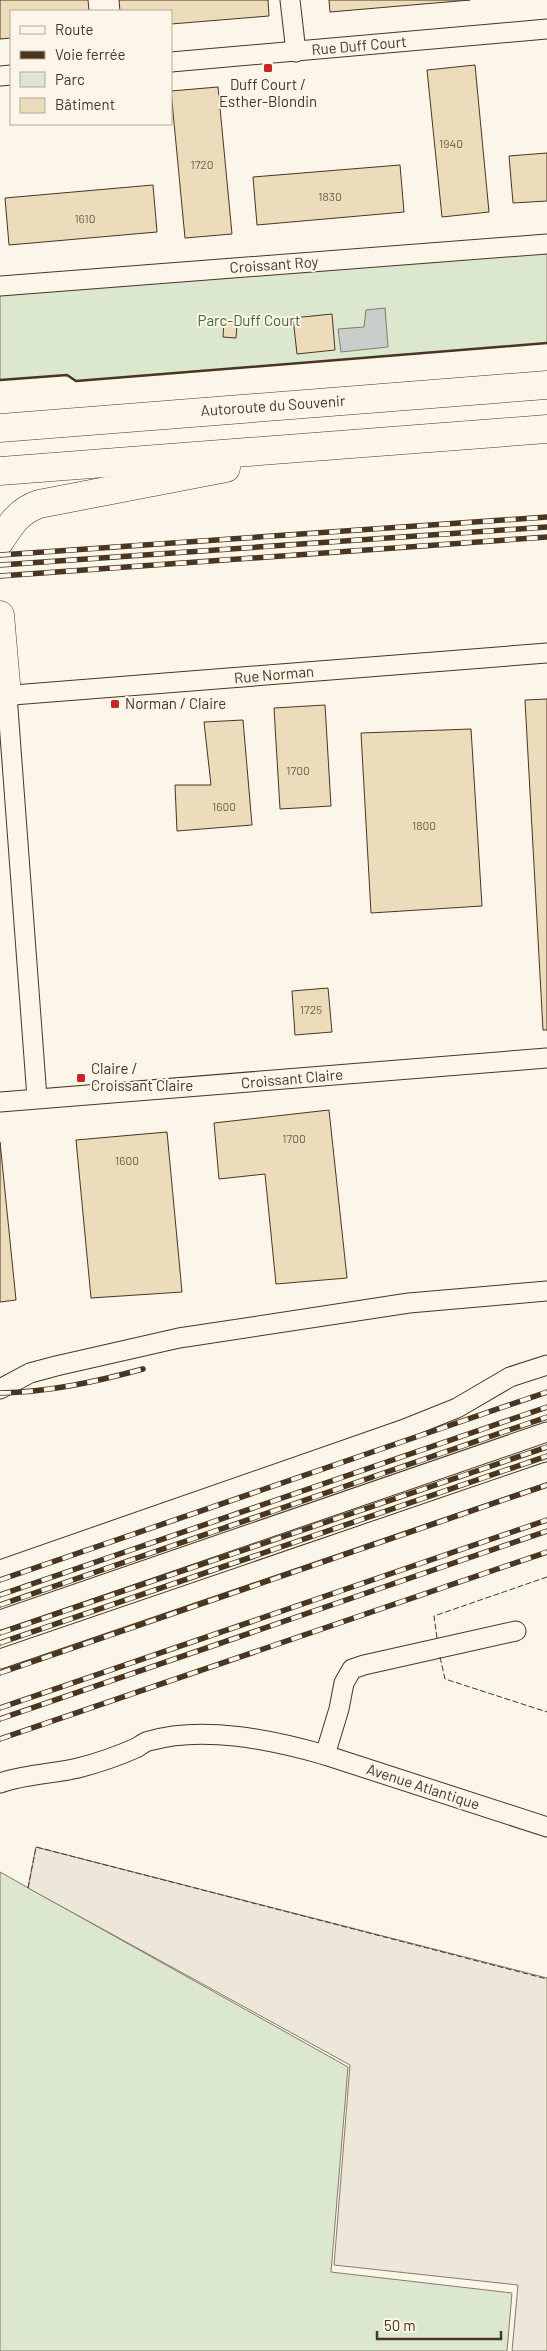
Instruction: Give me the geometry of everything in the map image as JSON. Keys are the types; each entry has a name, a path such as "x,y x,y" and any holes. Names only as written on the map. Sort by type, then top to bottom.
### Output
{"highway":[{"name":"Autoroute du Souvenir","path":"0,428 547,385"},
{"path":"0,471 547,429"},
{"path":"0,541 16,517 29,507 39,504 347,444"},
{"path":"1,623 3,696"}],"street":[{"path":"290,0 296,52"},
{"name":"Rue Duff Court","path":"172,62 547,29"},
{"name":"Croissant Roy","path":"0,286 547,244"},
{"name":"Rue Norman","path":"3,696 547,653"},
{"path":"3,696 38,1098"},
{"name":"Croissant Claire","path":"0,1102 547,1058"},
{"path":"0,1389 30,1373 178,1338 409,1302 547,1291"},
{"path":"0,1570 402,1430 457,1408 510,1377 547,1365"},
{"path":"0,1620 547,1432"},
{"path":"0,1659 547,1472"},
{"path":"325,1755 339,1709 344,1683 350,1673 357,1667 516,1631"},
{"name":"Avenue Atlantique","path":"0,1784 12,1779 79,1768 106,1760 147,1741 188,1735 257,1739 325,1755 547,1827"}],"green space":[{"name":"Parc-Duff Court","path":"547,250 547,343 76,381 67,375 0,380 0,293"},
{"path":"0,1872 348,2067 331,2272 512,2293 507,2351 0,2351"}],"shaded area":[{"path":"385,308 388,347 341,352 338,329 364,327 366,310"},
{"path":"36,1847 547,1978 547,2351 512,2351 518,2285 334,2265 350,2065 28,1888"}],"building":[{"path":"0,0 88,0 89,10 10,10 10,38 0,39"},
{"path":"119,0 268,0 269,16 172,24 172,10 120,10"},
{"path":"329,0 470,0 330,12"},
{"path":"475,65 489,212 442,217 427,70"},
{"path":"218,87 232,234 185,238 172,91"},
{"path":"547,153 547,201 513,203 509,156"},
{"path":"400,165 404,212 257,225 253,177"},
{"path":"153,185 157,232 9,245 5,198"},
{"path":"332,314 335,350 297,354 293,318"},
{"path":"224,323 237,324 236,338 223,337"},
{"path":"547,699 547,1030 543,1030 525,700"},
{"path":"325,705 331,806 280,809 274,708"},
{"path":"243,720 252,825 177,831 175,785 211,785 204,722"},
{"path":"471,729 482,906 371,913 361,733"},
{"path":"328,988 332,1032 295,1035 292,991"},
{"path":"329,1110 347,1278 276,1284 265,1174 219,1179 214,1123"},
{"path":"167,1132 182,1292 91,1298 76,1140"},
{"path":"0,1142 16,1300 0,1302"}],"railway":[{"path":"0,555 547,517"},
{"path":"0,565 547,527"},
{"path":"0,576 547,537"},
{"path":"0,1393 72,1386 143,1369"},
{"path":"0,1580 547,1392"},
{"path":"0,1595 547,1407"},
{"path":"0,1605 547,1417"},
{"path":"0,1633 547,1447"},
{"path":"0,1643 547,1456"},
{"path":"0,1673 547,1485"},
{"path":"0,1708 547,1520"},
{"path":"0,1719 547,1531"},
{"path":"0,1739 547,1552"}],"fence":[{"path":"437,1638 434,1616 547,1577"},
{"path":"440,1657 445,1679 547,1712"},
{"path":"28,1888 36,1847 547,1979"}],"wall":[{"path":"0,380 67,375 76,381 547,343"}],"place":[{"name":"Duff Court / Esther-Blondin","path":"268,68"},
{"name":"Norman / Claire","path":"115,704"},
{"name":"Claire / Croissant Claire","path":"81,1078"}]}
